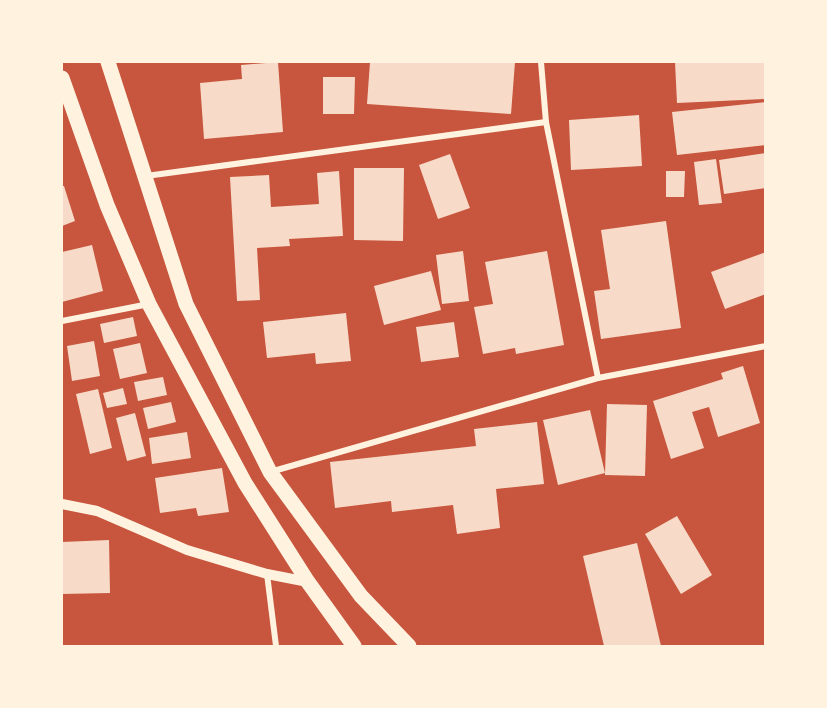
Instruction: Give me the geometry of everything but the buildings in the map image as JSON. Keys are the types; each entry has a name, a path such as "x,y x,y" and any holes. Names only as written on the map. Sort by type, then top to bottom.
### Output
{"main road":[{"path":"108,62 186,304 270,472 361,596 409,646"},
{"path":"62,78 107,205 149,304 245,483 309,582 354,646"}],"street":[{"path":"541,62 546,122 598,378"},
{"path":"146,176 546,122"},
{"path":"62,321 149,304"},
{"path":"270,472 598,378 765,346"},
{"path":"62,504 97,511 187,550 267,574 309,582"},
{"path":"267,574 276,646"}]}
